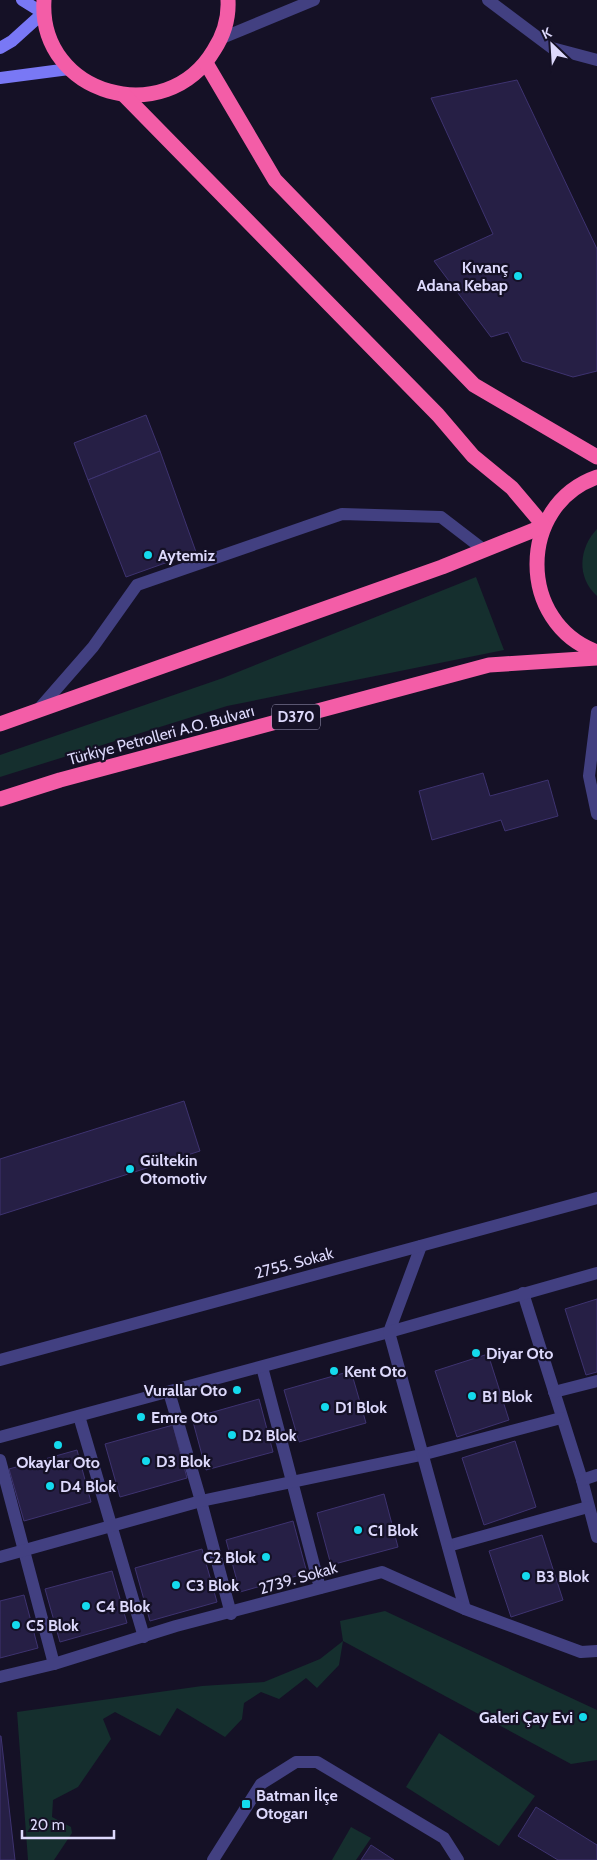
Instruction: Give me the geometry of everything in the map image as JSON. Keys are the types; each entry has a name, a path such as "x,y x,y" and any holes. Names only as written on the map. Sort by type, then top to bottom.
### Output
{"highway":[{"path":"43,7 52,43 69,69 95,87 125,96 155,94 183,83 206,63 222,38 228,0"},
{"path":"206,63 275,180 474,385 597,457"},
{"path":"125,96 438,415 473,456 512,488 544,526"},
{"path":"597,477 586,481 564,498 544,526 536,553 537,581 546,607 562,630 584,648 597,652"},
{"path":"0,724 484,550 544,526"},
{"name":"Türkiye Petrolleri A.O. Bulvarı","path":"0,799 60,780 489,665 597,658"}],"street":[{"path":"0,48 12,41 43,7 22,0"},
{"path":"222,38 314,0"},
{"path":"488,0 552,48 597,60"},
{"path":"0,78 69,69"},
{"path":"38,710 93,647 137,585 342,514 441,517 484,550"},
{"path":"597,712 589,776 597,814"},
{"name":"2755. Sokak","path":"0,1360 597,1198"},
{"path":"421,1246 389,1332 421,1455 465,1609"},
{"path":"0,1437 262,1367 597,1273"},
{"path":"523,1294 582,1480 597,1537"},
{"path":"262,1367 294,1480 320,1588"},
{"path":"554,1392 597,1381"},
{"path":"169,1392 201,1501 231,1614"},
{"path":"79,1416 144,1637"},
{"path":"0,1556 201,1501 294,1480 421,1455 561,1418"},
{"path":"0,1460 54,1664"},
{"path":"582,1480 597,1476"},
{"path":"448,1546 588,1507"},
{"name":"2739. Sokak","path":"0,1677 54,1664 176,1626 231,1614 382,1572 465,1609 581,1652 597,1651"},
{"path":"213,1860 261,1784 296,1762 317,1762 444,1838 458,1860"}],"green space":[{"path":"597,529 597,596 586,580 582,562 586,545"},
{"path":"476,577 504,650 227,706 0,777 0,755 223,678"},
{"path":"385,1611 597,1710 597,1760 571,1764 343,1641 340,1621"},
{"path":"343,1641 339,1665 317,1688 306,1678 279,1699 261,1692 244,1703 242,1719 225,1737 177,1708 160,1736 115,1712 103,1719 111,1739 78,1787 53,1800 52,1817 71,1827 72,1833 54,1860 28,1860 17,1712 202,1686 264,1682 320,1659"},
{"path":"439,1733 535,1796 499,1846 406,1787"},
{"path":"351,1827 371,1838 356,1860 332,1860"}],"building":[{"path":"517,80 597,249 597,371 573,377 522,361 508,332 491,337 434,261 493,234 431,98"},
{"path":"146,415 160,451 88,480 74,443"},
{"path":"160,451 196,552 126,577 88,480"},
{"path":"483,773 490,796 548,780 558,816 505,831 501,820 432,840 419,791"},
{"path":"184,1101 200,1151 0,1215 0,1159"},
{"path":"597,1299 597,1372 586,1375 565,1309"},
{"name":"B1 Blok","path":"488,1354 509,1420 457,1437 435,1371"},
{"name":"D1 Blok","path":"351,1371 366,1423 299,1442 284,1390"},
{"name":"D2 Blok","path":"259,1399 273,1452 206,1470 192,1418"},
{"name":"D3 Blok","path":"173,1425 187,1478 120,1497 105,1444"},
{"path":"515,1441 536,1507 484,1525 462,1458"},
{"name":"D4 Blok","path":"77,1450 91,1502 24,1521 9,1469"},
{"name":"C1 Blok","path":"384,1494 398,1547 331,1565 317,1513"},
{"name":"C2 Blok","path":"293,1521 307,1573 240,1592 226,1540"},
{"name":"B3 Blok","path":"542,1535 563,1600 511,1617 489,1551"},
{"name":"C3 Blok","path":"202,1549 217,1602 150,1621 135,1568"},
{"name":"C4 Blok","path":"112,1571 127,1623 60,1642 45,1589"},
{"name":"C5 Blok","path":"24,1595 38,1648 0,1658 0,1601"},
{"path":"1,1736 15,1860 0,1860"},
{"path":"536,1807 597,1845 597,1860 558,1860 518,1836"},
{"path":"371,1845 394,1860 361,1860"}],"place":[{"name":"Kıvanç Adana Kebap","path":"518,276"},
{"name":"Aytemiz","path":"148,555"},
{"name":"Gültekin Otomotiv","path":"130,1169"},
{"name":"Diyar Oto","path":"476,1353"},
{"name":"Kent Oto","path":"334,1371"},
{"name":"Vurallar Oto","path":"237,1390"},
{"name":"B1 Blok","path":"472,1396"},
{"name":"D1 Blok","path":"325,1407"},
{"name":"Emre Oto","path":"141,1417"},
{"name":"D2 Blok","path":"232,1435"},
{"name":"Okaylar Oto","path":"58,1445"},
{"name":"D3 Blok","path":"146,1461"},
{"name":"D4 Blok","path":"50,1486"},
{"name":"C1 Blok","path":"358,1530"},
{"name":"C2 Blok","path":"266,1557"},
{"name":"B3 Blok","path":"526,1576"},
{"name":"C3 Blok","path":"176,1585"},
{"name":"C4 Blok","path":"86,1606"},
{"name":"C5 Blok","path":"16,1625"},
{"name":"Galeri Çay Evi","path":"583,1717"},
{"name":"Batman İlçe Otogarı","path":"246,1804"}]}
